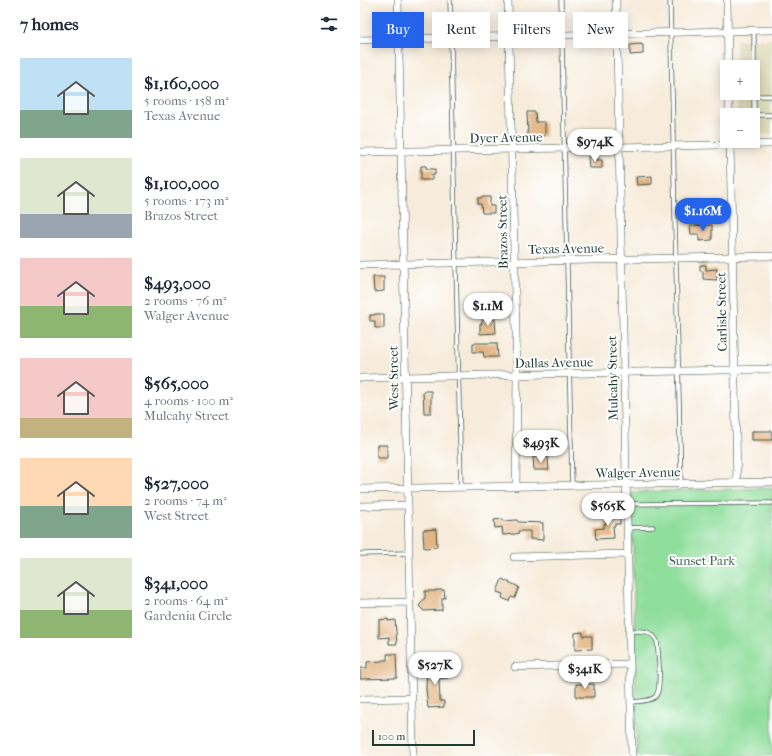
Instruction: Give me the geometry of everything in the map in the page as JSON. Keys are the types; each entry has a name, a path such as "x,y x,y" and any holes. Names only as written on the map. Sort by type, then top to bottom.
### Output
{"street":[{"name":"West Street","path":"398,0 398,12"},
{"name":"Brazos Street","path":"508,0 508,12"},
{"name":"Mulcahy Street","path":"616,0 616,12"},
{"path":"727,0 728,60"},
{"path":"628,34 772,30"},
{"path":"360,40 372,40"},
{"name":"West Street","path":"398,48 413,756"},
{"name":"Brazos Street","path":"509,48 517,374 516,487"},
{"name":"Mulcahy Street","path":"617,48 632,756"},
{"name":"Dyer Avenue","path":"360,152 673,146 720,144"},
{"name":"Dyer Avenue","path":"760,144 772,144"},
{"name":"Carlisle Street","path":"730,148 737,483"},
{"name":"Texas Avenue","path":"360,265 772,256"},
{"name":"Dallas Avenue","path":"360,378 772,369"},
{"name":"Walger Avenue","path":"360,489 772,482"},
{"path":"360,506 408,506"},
{"path":"514,557 628,554"},
{"path":"360,603 410,602"},
{"path":"515,667 630,664"},
{"path":"360,698 411,698"}],"lane":[{"path":"450,0 450,12"},
{"path":"561,0 561,12"},
{"path":"670,0 681,484"},
{"path":"754,31 754,60"},
{"path":"451,48 462,488"},
{"path":"562,48 572,486"},
{"path":"760,96 772,96"},
{"path":"754,100 754,111 756,115 772,115"},
{"path":"627,504 772,503"},
{"path":"627,528 654,527"},
{"path":"360,554 408,553"},
{"path":"629,631 646,631 653,634 658,641 658,693 650,700 631,702"}],"shaded area":[{"path":"772,39 772,134 760,134 760,108 737,108 737,100 760,100 760,60 736,60 736,40"}],"green space":[{"name":"Sunset Park","path":"772,488 772,756 637,756 632,492"}],"building":[{"path":"630,45 643,45 643,54 630,55"},
{"path":"527,112 535,112 536,122 545,122 545,136 528,136"},
{"path":"597,156 597,160 602,160 602,168 589,168 588,157"},
{"path":"421,166 426,166 428,169 435,169 435,175 432,175 432,180 421,180"},
{"path":"652,176 652,184 637,185 636,177"},
{"path":"490,197 490,206 494,206 494,213 482,213 481,204 478,204 478,198"},
{"path":"712,225 712,240 699,241 699,234 691,234 690,226"},
{"path":"700,265 706,265 706,270 717,269 717,280 703,279 703,271 700,271"},
{"path":"373,277 384,277 384,291 374,292"},
{"path":"384,314 384,328 375,328 375,321 370,321 370,315"},
{"path":"495,319 496,333 480,334 480,324 482,324 482,320"},
{"path":"473,343 497,343 498,357 484,357 483,352 473,352"},
{"path":"423,391 431,391 431,413 424,413"},
{"path":"752,431 772,431 772,440 752,440"},
{"path":"377,445 387,445 387,458 377,458"},
{"path":"533,457 548,457 549,470 534,470"},
{"path":"606,513 613,513 613,517 620,517 620,524 615,524 615,526 613,526 614,538 596,539 595,529 604,528 604,524 606,524"},
{"path":"503,519 503,521 517,520 518,522 543,523 543,540 530,539 530,531 518,531 519,533 503,535 502,527 495,528 494,520"},
{"path":"436,529 437,547 424,548 423,530"},
{"path":"502,579 519,587 515,598 511,597 509,601 502,598 503,594 497,592"},
{"path":"444,590 445,598 442,598 442,610 424,611 419,606 425,598 425,591"},
{"path":"388,619 388,621 395,620 397,644 389,644 389,637 379,638 379,620"},
{"path":"583,632 583,636 592,636 592,649 575,650 575,633"},
{"path":"387,654 396,654 397,678 360,679 360,668 367,668 367,662 387,660"},
{"path":"427,665 439,665 439,670 448,670 448,678 439,679 440,701 444,701 444,707 428,708 426,689"},
{"path":"576,684 594,684 594,697 576,697"}]}
